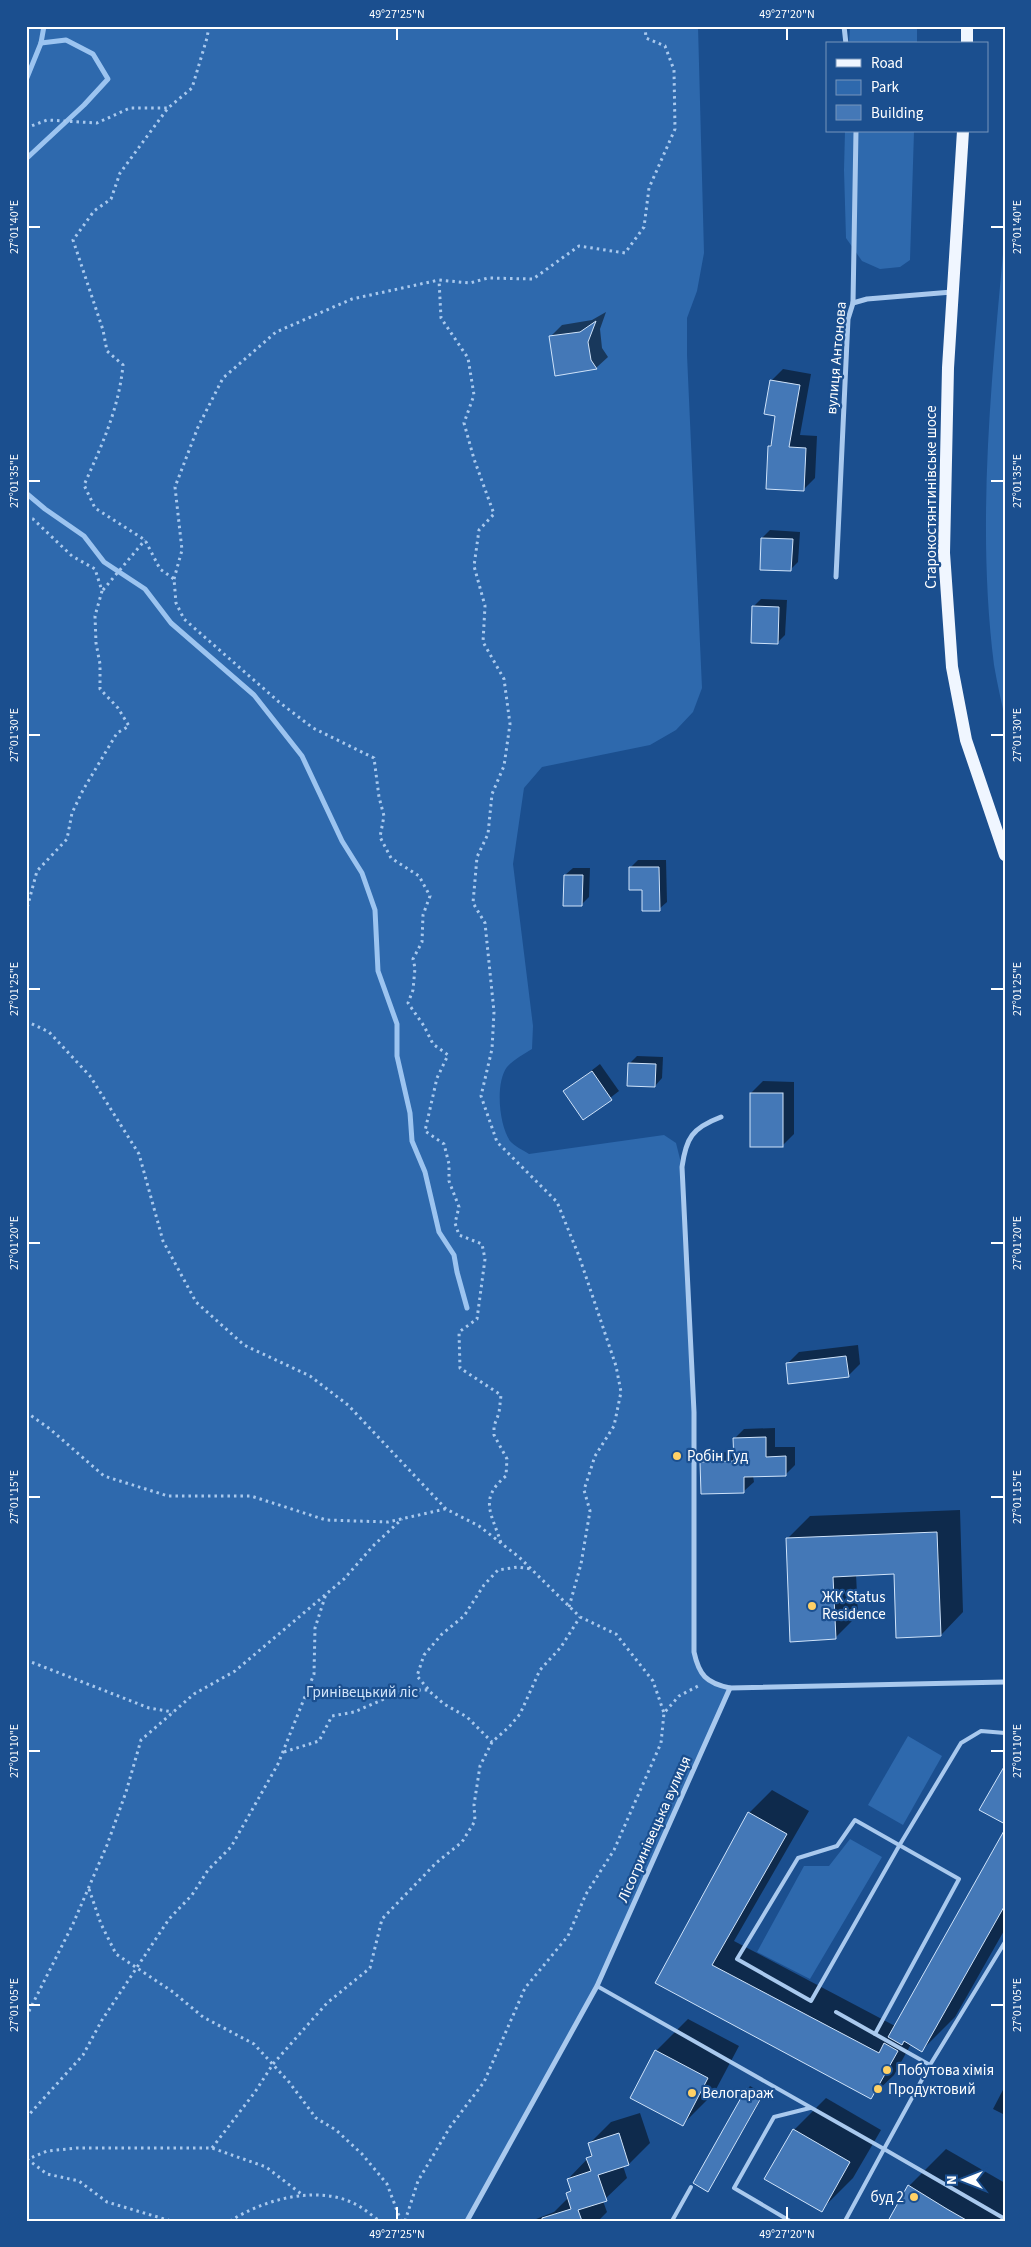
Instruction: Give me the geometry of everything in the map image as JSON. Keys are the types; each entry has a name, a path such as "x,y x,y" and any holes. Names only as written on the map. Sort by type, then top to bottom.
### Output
{"main road":[{"path":"967,26 967,42"},
{"name":"Старокостянтинівське шосе","path":"963,132 948,368 944,553 952,668 966,740 1005,856"}],"street":[{"path":"844,26 846,42"},
{"name":"вулиця Антонова","path":"836,577 848,319 853,304 856,132"},
{"path":"853,304 867,299 953,292"},
{"path":"721,1117 709,1121 692,1133 685,1146 682,1167 694,1412 694,1652 698,1667 713,1685 730,1688 1005,1682"},
{"name":"Лісогринівецька вулиця","path":"467,2221 597,1986 730,1688"}],"lane":[{"path":"875,2034 959,1879 899,1846 855,1820 837,1846 798,1858 737,1959 811,2001 899,1846 961,1743 981,1731 1005,1733"},
{"path":"845,2221 930,2065 1005,1942"},
{"path":"597,1986 1005,2219"},
{"path":"836,2012 930,2065"},
{"path":"790,2221 734,2188 774,2117 810,2108"},
{"path":"672,2221 690,2188"}],"path":[{"path":"174,580 160,569 144,540 95,508 84,485 112,420 121,383 123,365 107,351 103,330 73,240 94,211 111,199 120,173 168,108 192,88 209,26"},
{"path":"501,1543 489,1504 490,1494 496,1484 506,1476 507,1459 494,1434 501,1395 460,1368 459,1332 477,1318 485,1259 482,1244 459,1235 454,1223 459,1207 449,1181 449,1164 444,1144 425,1131 437,1078 448,1055 433,1044 424,1026 408,1003 413,990 415,968 413,959 422,942 423,915 430,896 419,876 391,858 380,837 384,816 379,797 374,758 313,728 279,702 184,619 176,603 174,580 182,550 175,487 198,428 223,378 276,332 352,299 439,280 470,283 488,278 533,279 579,246 625,253 644,227 649,188 675,129 674,70 665,46 646,38 645,26"},
{"path":"26,128 47,120 97,123 130,108 168,108"},
{"path":"439,280 441,318 468,358 474,395 464,424 474,459 494,514 479,530 474,566 485,606 484,642 504,679 510,724 504,766 492,794 488,834 477,856 473,903 485,924 494,1012 492,1049 481,1096 497,1142 557,1202 579,1256 616,1366 621,1392 614,1426 595,1456 584,1490 590,1511 581,1564 569,1607"},
{"path":"26,517 33,519 72,556 95,569 102,591"},
{"path":"26,912 37,871 66,839 72,813 83,790 117,733 129,726 118,708 100,689 100,664 96,643 95,616 102,591 144,540"},
{"path":"26,1021 49,1032 90,1076 139,1154 163,1241 196,1302 244,1344 310,1376 348,1405 446,1509 479,1526 501,1543 531,1569 580,1617 616,1634 653,1681 664,1713 661,1743 614,1850 586,1894 568,1936 525,1988 484,2082 450,2127 418,2181 405,2221"},
{"path":"26,1412 50,1429 104,1476 168,1496 251,1496 326,1520 388,1522 446,1509"},
{"path":"26,2017 73,1924 88,1888 126,1792 141,1740 194,1694 235,1671 344,1579 374,1545 402,1519"},
{"path":"492,1742 468,1717 444,1704 428,1690 417,1676 424,1655 442,1634 464,1616 484,1585 498,1570 518,1567 531,1569"},
{"path":"26,2118 83,2055 102,2020 169,1919 192,1895 208,1870 231,1847 283,1752 314,1674 315,1628 326,1594"},
{"path":"212,2148 255,2092 273,2064 327,2003 370,1968 382,1919 436,1863 462,1842 475,1821 474,1805 480,1766 492,1742 520,1714 540,1670 561,1647 580,1617"},
{"path":"26,1660 149,1708 174,1712"},
{"path":"664,1713 679,1696 702,1684 713,1685"},
{"path":"283,1752 319,1741 332,1716 354,1712 405,1690 428,1690"},
{"path":"88,1888 101,1924 116,1954 173,1992 203,2017 254,2044 273,2064 316,2118 336,2130 362,2154 387,2184 401,2221"},
{"path":"27,2159 47,2151 77,2148 212,2148 266,2167 304,2196"},
{"path":"27,2159 47,2174 79,2180 107,2202 171,2221"},
{"path":"230,2221 249,2209 281,2199 322,2194 356,2204 380,2221"}],"green space":[{"name":"Гринівецький ліс","path":"26,26 698,26 704,253 697,291 687,318 687,355 702,688 693,712 676,730 650,745 542,767 524,788 513,864 533,1026 532,1049 507,1067 501,1083 500,1104 503,1125 510,1141 529,1154 664,1135 676,1143 682,1167 694,1412 694,1652 698,1667 705,1677 715,1684 730,1688 597,1986 467,2221 26,2221"},
{"path":"850,26 917,26 917,42 849,42"},
{"path":"845,132 914,132 910,260 900,267 880,269 862,261 846,238"},
{"path":"1005,232 1005,718 994,665 989,611 986,503 991,394"},
{"path":"908,1736 942,1756 903,1825 868,1805"},
{"path":"850,1839 882,1857 810,1979 757,1952 804,1866 829,1866"}],"building":[{"path":"596,321 588,342 591,360 597,369 555,376 549,336 580,332"},
{"path":"770,380 800,385 789,447 806,448 804,491 766,489 768,446 771,446 775,416 764,414"},
{"path":"761,538 793,539 791,571 760,570"},
{"path":"752,606 779,607 778,644 751,643"},
{"path":"629,867 659,867 660,911 642,911 642,890 629,890"},
{"path":"564,875 583,875 582,906 563,906"},
{"path":"628,1063 656,1064 655,1087 627,1086"},
{"path":"592,1071 612,1100 583,1120 563,1091"},
{"path":"750,1093 783,1093 783,1147 750,1147"},
{"path":"846,1356 849,1377 788,1384 786,1363"},
{"path":"766,1437 766,1457 786,1456 786,1476 744,1477 744,1493 701,1494 700,1462 734,1461 733,1438"},
{"name":"ЖК Status Residence","path":"937,1532 941,1636 896,1638 894,1574 833,1577 836,1639 790,1642 786,1538"},
{"path":"1005,1765 1005,1824 979,1810"},
{"path":"748,1812 787,1834 712,1965 879,2053 884,2043 898,2051 871,2099 655,1983"},
{"path":"1005,1829 1005,1905 922,2052 904,2041 902,2045 888,2037"},
{"path":"655,2050 708,2078 683,2126 630,2098"},
{"path":"746,2089 761,2098 708,2192 693,2183"},
{"path":"793,2129 850,2162 822,2212 764,2179"},
{"path":"619,2133 629,2165 598,2175 607,2201 578,2210 582,2221 542,2221 542,2218 571,2209 566,2193 571,2191 567,2179 591,2171 586,2158 592,2156 588,2143"},
{"name":"буд 2","path":"908,2185 947,2209 968,2221 888,2221"}],"waterway":[{"path":"26,80 41,43 44,26"},
{"path":"26,159 84,105 108,79 93,54 66,40 41,43"},
{"path":"26,493 45,509 84,536 104,562 145,589 171,623 254,695 302,756 342,841 362,873 375,910 378,971 397,1024 397,1056 410,1113 412,1141 425,1172 439,1232 454,1255 467,1308"}],"place":[{"name":"Робін Гуд","path":"677,1456"},
{"name":"ЖК Status Residence","path":"812,1606"},
{"name":"Побутова хімія","path":"887,2070"},
{"name":"Продуктовий","path":"878,2089"},
{"name":"Велогараж","path":"692,2093"},
{"name":"буд 2","path":"914,2197"}]}
